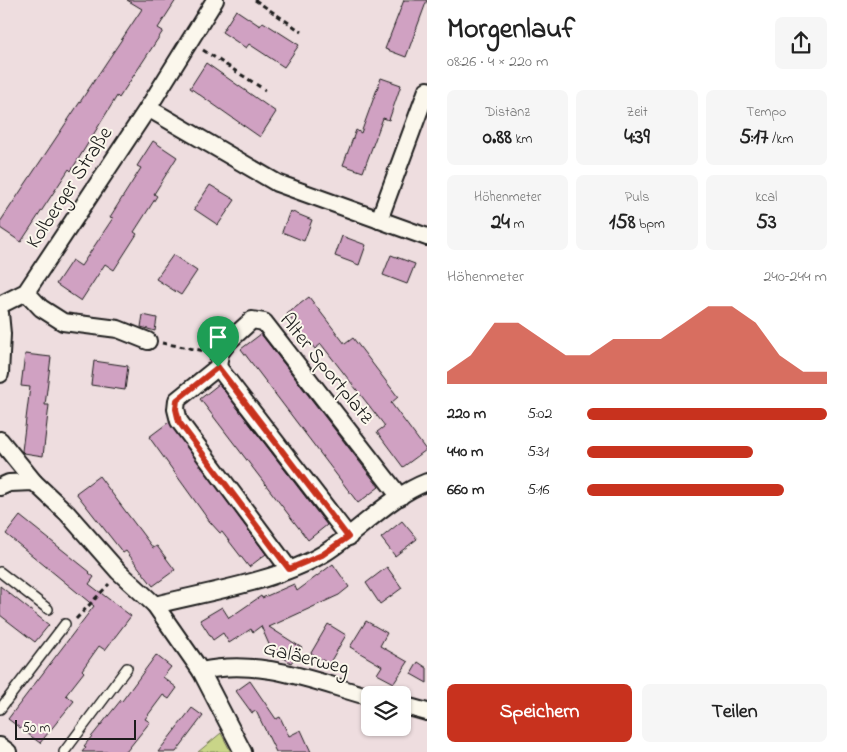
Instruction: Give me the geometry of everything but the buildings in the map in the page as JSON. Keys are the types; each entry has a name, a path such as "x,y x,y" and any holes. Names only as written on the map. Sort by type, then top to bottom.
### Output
{"street":[{"name":"Kolberger Straße","path":"0,305 26,292 148,108 215,0"},
{"path":"379,220 427,90"},
{"path":"148,108 277,183 427,237"},
{"path":"26,292 41,308 63,322 118,329 148,341"},
{"path":"0,313 2,334 0,374"},
{"name":"Alter Sportplatz","path":"289,569 179,422 176,409 177,400 219,360 244,325 252,320 264,322 400,497"},
{"path":"219,360 348,537"},
{"path":"0,440 34,482 67,513 118,571 155,605 201,671 243,752"},
{"path":"0,487 9,483 34,482"},
{"path":"155,605 242,584 289,569 322,555 400,497 427,482"},
{"name":"Galäerweg","path":"201,671 225,666 261,667 361,695"},
{"path":"411,708 427,712"},
{"path":"0,746 8,752"}],"lane":[{"path":"0,572 48,608"},
{"path":"0,709 64,624"},
{"path":"64,752 127,668"}],"path":[{"path":"255,0 302,32"},
{"path":"190,41 265,90"},
{"path":"148,341 219,360"},
{"path":"75,620 99,596 118,571"}],"green space":[{"path":"221,733 231,752 198,752"}],"route":[{"path":"218,367 348,537 322,555 289,569 179,422 176,409 177,400 218,367"}]}
